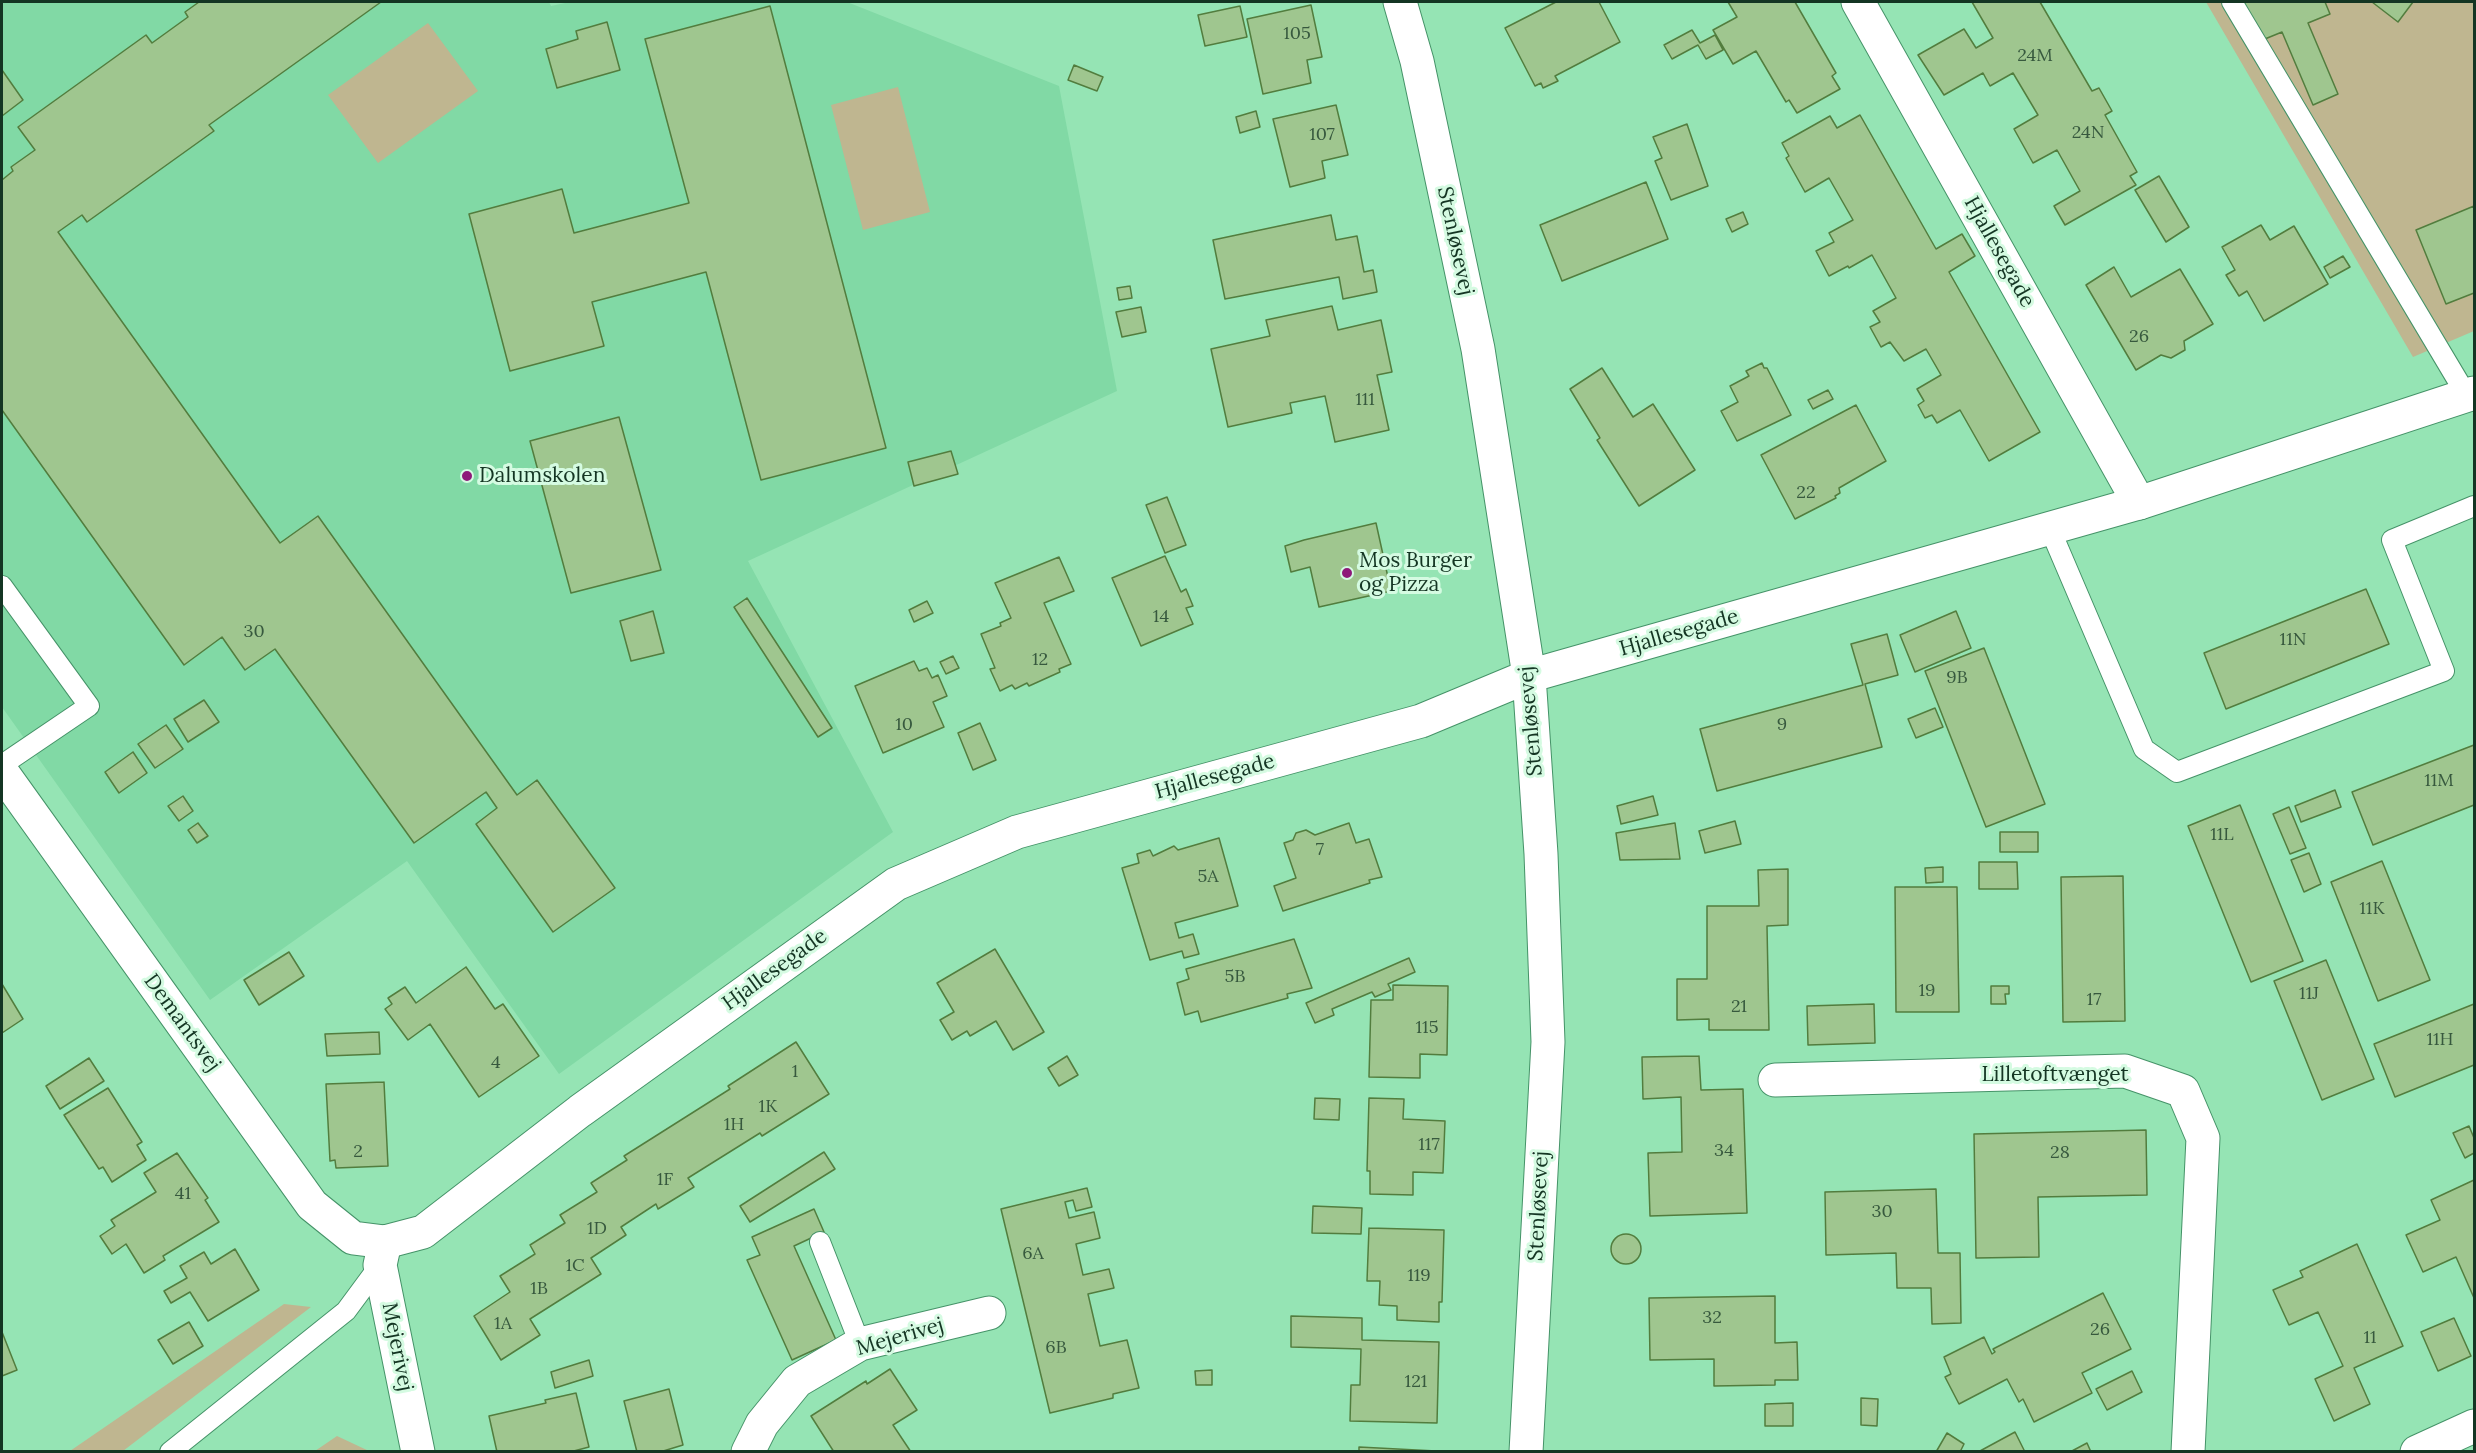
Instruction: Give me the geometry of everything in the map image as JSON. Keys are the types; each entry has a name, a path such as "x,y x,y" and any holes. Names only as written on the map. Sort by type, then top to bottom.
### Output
{"street":[{"name":"Stenløsevej","path":"1400,2 1417,61 1478,349 1529,676 1541,854 1548,1042 1526,1452"},
{"name":"Hjallesegade","path":"1858,2 2139,504"},
{"name":"Hjallesegade","path":"383,1254 423,1232 580,1111 896,884 1017,832 1421,721 1529,676 2139,504 2471,395"},
{"name":"Demantsvej","path":"2,772 312,1205 353,1238 383,1254"},
{"name":"Lilletoftvænget","path":"1775,1080 2125,1071 2183,1091 2203,1138 2188,1452"},
{"name":"Mejerivej","path":"383,1254 418,1452"},
{"name":"Mejerivej","path":"748,1452 762,1424 797,1381 861,1344 989,1313"},
{"path":"2417,1452 2475,1426"}],"lane":[{"path":"2232,2 2471,395"},
{"path":"2050,529 2144,748 2177,772 2444,671 2392,540 2475,506"},
{"path":"2,586 89,706 2,765"},
{"path":"820,1242 861,1344"},
{"path":"170,1452 346,1311 383,1254"}],"shaded area":[{"name":"Dalumskolen","path":"2,2 549,2 551,6 570,2 847,2 1059,86 1117,391 748,561 893,832 559,1074 407,861 210,1000 2,707"},
{"path":"2206,2 2474,2 2474,331 2413,357"},
{"path":"428,23 478,91 378,163 328,95"},
{"path":"898,87 930,212 863,230 831,105"},
{"path":"284,1304 311,1307 123,1451 70,1451"},
{"path":"337,1436 369,1451 315,1451"}],"building":[{"path":"199,2 381,2 209,125 214,131 87,222 82,215 58,232 280,543 318,516 517,795 537,780 615,888 553,932 476,824 497,808 486,792 414,843 275,649 245,670 222,637 184,665 2,410 2,180 13,171 11,167 35,150 18,127 146,35 152,43 188,17 185,12"},
{"path":"1556,2 1599,2 1620,42 1555,76 1558,81 1543,88 1541,83 1535,86 1505,28"},
{"path":"1728,2 1795,2 1836,73 1832,76 1840,89 1797,113 1789,100 1786,102 1756,51 1733,64 1713,30 1737,17"},
{"path":"1972,2 2040,2 2092,91 2099,88 2112,111 2105,115 2137,172 2130,176 2136,185 2065,225 2054,206 2080,191 2057,150 2033,163 2014,129 2038,115 2013,73 1990,86 1983,73 1944,95 1918,55 1964,29 1976,48 1993,38"},
{"path":"2325,2 2330,14 2308,23 2338,94 2313,105 2282,32 2260,41 2244,3"},
{"path":"2372,2 2413,2 2398,22"},
{"path":"1311,5 1322,57 1307,60 1311,83 1263,94 1247,19"},
{"path":"770,6 886,448 761,480 706,272 592,302 604,346 510,371 469,214 562,189 574,233 689,203 645,39"},
{"path":"1240,6 1247,37 1205,46 1198,15"},
{"path":"607,22 620,70 557,88 546,49 578,39 576,31"},
{"path":"1692,30 1700,43 1715,35 1723,50 1706,59 1698,45 1672,59 1664,45"},
{"path":"1074,65 1103,77 1097,91 1068,80"},
{"path":"2,70 23,100 2,116"},
{"path":"1336,105 1348,155 1322,161 1325,178 1290,187 1273,119"},
{"path":"1256,111 1260,127 1240,133 1236,117"},
{"path":"1860,115 1936,249 1962,234 1975,256 1949,272 2040,432 1989,461 1960,410 1937,423 1932,415 1925,418 1918,405 1924,401 1917,389 1941,375 1926,349 1904,361 1890,342 1881,347 1870,327 1880,322 1873,311 1896,298 1872,255 1829,276 1816,251 1834,242 1829,233 1853,220 1829,178 1805,192 1786,158 1789,156 1782,143 1830,116 1837,128"},
{"path":"1687,124 1708,186 1671,200 1655,161 1662,158 1653,137"},
{"path":"2159,176 2189,227 2166,242 2135,190"},
{"path":"1646,182 1668,239 1562,281 1540,225"},
{"path":"2474,206 2474,293 2446,304 2416,230"},
{"path":"1743,212 1748,224 1732,232 1726,219"},
{"path":"1331,215 1336,240 1357,236 1364,272 1373,270 1377,292 1343,299 1339,277 1225,299 1213,240"},
{"path":"2261,225 2270,240 2294,226 2328,284 2264,321 2247,291 2239,296 2226,275 2235,270 2222,247"},
{"path":"2343,256 2350,267 2330,278 2324,267"},
{"path":"2114,267 2131,297 2180,269 2213,324 2184,341 2185,350 2171,358 2161,355 2136,370 2086,285"},
{"path":"1130,286 1132,298 1119,300 1117,288"},
{"path":"1332,306 1338,330 1381,320 1392,372 1377,375 1389,430 1335,442 1325,396 1290,403 1292,413 1228,427 1211,349 1270,336 1266,320"},
{"path":"1141,307 1146,332 1122,337 1116,312"},
{"path":"1762,363 1764,368 1767,368 1791,415 1737,441 1721,411 1738,402 1730,386 1749,376 1746,371"},
{"path":"1602,368 1633,417 1653,404 1695,470 1639,506 1597,440 1600,438 1570,389"},
{"path":"1828,390 1833,399 1813,409 1808,400"},
{"path":"1856,405 1886,461 1839,488 1840,493 1835,496 1836,498 1795,519 1761,455"},
{"path":"619,417 661,570 571,593 530,441"},
{"path":"951,451 958,474 914,486 908,462"},
{"path":"1167,497 1186,545 1165,553 1146,505"},
{"path":"1376,523 1391,591 1319,607 1310,567 1291,572 1285,546"},
{"path":"1165,556 1181,592 1186,589 1193,606 1186,608 1193,624 1141,646 1112,578"},
{"path":"1059,557 1074,591 1044,603 1071,664 1059,669 1060,672 1029,686 1027,683 1015,689 1012,685 1000,691 990,669 995,668 981,634 1001,626 1000,623 1011,618 995,583"},
{"path":"2366,589 2389,644 2226,709 2204,653"},
{"path":"747,598 832,728 818,737 734,607"},
{"path":"927,601 933,613 914,622 909,610"},
{"path":"653,611 664,653 631,661 620,621"},
{"path":"1956,611 1971,648 1915,672 1900,635"},
{"path":"1887,634 1898,675 1865,684 1882,747 1717,791 1700,729 1863,685 1851,644"},
{"path":"1984,648 2045,804 1986,827 1925,671"},
{"path":"953,656 959,668 946,674 940,662"},
{"path":"914,661 919,671 927,668 932,678 938,675 947,696 933,702 944,727 883,753 855,686"},
{"path":"204,700 219,722 188,742 174,719"},
{"path":"1935,708 1943,727 1916,738 1908,719"},
{"path":"980,723 996,760 973,770 958,733"},
{"path":"166,725 183,749 155,768 138,744"},
{"path":"2474,745 2474,805 2373,845 2352,792"},
{"path":"133,752 147,773 119,793 105,772"},
{"path":"2335,790 2341,807 2301,822 2295,806"},
{"path":"183,796 193,811 179,821 168,806"},
{"path":"1653,796 1658,815 1621,824 1617,806"},
{"path":"2240,805 2303,961 2251,982 2188,826"},
{"path":"2289,807 2306,848 2290,854 2273,814"},
{"path":"1735,821 1741,844 1705,853 1699,831"},
{"path":"198,823 208,836 197,843 188,830"},
{"path":"1349,823 1356,843 1369,839 1382,877 1283,911 1274,886 1296,878 1284,843 1293,840 1296,833 1306,830 1315,835"},
{"path":"1675,823 1680,859 1620,860 1616,833"},
{"path":"2000,832 2038,832 2038,852 2000,852"},
{"path":"1219,838 1238,906 1175,923 1179,938 1193,934 1199,954 1184,958 1182,951 1150,960 1122,868 1139,863 1137,854 1150,850 1153,856 1174,846 1178,850"},
{"path":"2309,853 2321,884 2304,892 2291,860"},
{"path":"2382,861 2430,980 2378,1001 2331,882"},
{"path":"1979,862 2017,862 2018,889 1979,889"},
{"path":"1943,867 1943,882 1926,883 1925,868"},
{"path":"1788,869 1788,925 1767,926 1769,1030 1709,1030 1709,1019 1677,1020 1677,979 1707,979 1707,906 1759,906 1758,870"},
{"path":"2123,876 2125,1021 2063,1022 2061,877"},
{"path":"1895,887 1957,887 1959,1012 1896,1012"},
{"path":"1294,939 1312,988 1287,994 1288,998 1201,1022 1198,1011 1185,1015 1177,983 1189,979 1186,969"},
{"path":"995,949 1044,1032 1013,1050 996,1021 970,1036 967,1031 952,1040 940,1020 954,1012 937,983"},
{"path":"289,952 304,976 259,1005 244,980"},
{"path":"1409,958 1415,972 1388,984 1391,990 1375,997 1372,992 1332,1009 1334,1015 1315,1023 1306,1003"},
{"path":"2326,960 2374,1079 2322,1100 2274,981"},
{"path":"466,967 495,1009 503,1004 539,1056 479,1097 430,1024 408,1040 385,1009 392,1004 388,998 405,987 416,1003"},
{"path":"2,984 23,1019 2,1033"},
{"path":"1393,985 1448,986 1447,1055 1420,1054 1420,1078 1369,1077 1371,1000 1393,1000"},
{"path":"1991,986 2009,986 2009,994 2005,994 2006,1004 1991,1004"},
{"path":"1874,1004 1875,1043 1808,1045 1807,1006"},
{"path":"2474,1004 2474,1065 2395,1097 2374,1044"},
{"path":"379,1032 380,1054 327,1056 325,1034"},
{"path":"796,1042 829,1094 762,1136 760,1133 688,1178 694,1187 658,1209 656,1204 621,1227 626,1235 591,1258 601,1274 530,1319 540,1335 501,1360 474,1316 510,1292 500,1276 535,1254 530,1245 565,1223 560,1215 597,1192 591,1183 627,1160 624,1156 730,1089 728,1086"},
{"path":"1067,1056 1078,1075 1059,1086 1048,1068"},
{"path":"1699,1056 1701,1090 1743,1089 1747,1213 1650,1216 1648,1153 1682,1152 1681,1097 1643,1099 1642,1057"},
{"path":"89,1058 104,1081 60,1109 46,1086"},
{"path":"384,1082 388,1166 336,1168 335,1160 330,1161 326,1084"},
{"path":"108,1088 142,1142 137,1145 146,1160 112,1182 103,1167 99,1169 64,1115"},
{"path":"1315,1098 1340,1099 1339,1120 1314,1119"},
{"path":"1369,1098 1404,1099 1403,1119 1445,1121 1443,1173 1413,1172 1413,1195 1370,1194 1370,1171 1367,1171"},
{"path":"2469,1126 2474,1138 2474,1153 2465,1158 2453,1133"},
{"path":"2146,1130 2147,1195 2038,1197 2039,1257 1976,1258 1974,1134"},
{"path":"824,1152 835,1169 750,1222 740,1206"},
{"path":"177,1153 208,1198 205,1200 219,1222 163,1256 165,1260 144,1273 126,1244 112,1254 100,1236 115,1226 111,1220 156,1192 144,1173"},
{"path":"2474,1180 2474,1298 2456,1257 2423,1272 2406,1235 2440,1220 2431,1200"},
{"path":"1087,1188 1092,1207 1076,1211 1073,1200 1065,1202 1069,1218 1094,1212 1100,1238 1076,1244 1083,1275 1109,1269 1114,1288 1088,1294 1100,1346 1127,1340 1139,1388 1113,1394 1113,1398 1050,1413 1001,1209"},
{"path":"1936,1189 1938,1253 1960,1253 1961,1323 1932,1324 1931,1288 1897,1288 1896,1253 1826,1255 1825,1192"},
{"path":"1313,1206 1362,1208 1361,1234 1312,1233"},
{"path":"814,1209 824,1232 794,1246 836,1340 792,1360 747,1260 760,1255 752,1237"},
{"path":"1369,1228 1444,1230 1442,1302 1439,1302 1439,1322 1397,1320 1397,1306 1379,1305 1380,1281 1367,1281"},
{"path":"1626,1234 1632,1235 1640,1243 1640,1255 1632,1263 1626,1264 1620,1263 1612,1255 1611,1249 1612,1243 1620,1235"},
{"path":"2357,1244 2403,1346 2354,1368 2370,1404 2334,1421 2315,1379 2343,1366 2318,1312 2289,1325 2273,1290 2303,1277 2300,1271"},
{"path":"235,1249 259,1290 208,1321 190,1292 171,1303 164,1291 187,1278 180,1266 204,1252 211,1264"},
{"path":"2103,1293 2131,1349 2082,1373 2092,1393 2034,1422 2023,1399 2019,1402 2007,1379 1959,1404 1945,1377 1951,1374 1944,1357 1984,1337 1992,1354 1995,1352 1993,1349"},
{"path":"1775,1296 1775,1343 1797,1342 1798,1380 1775,1380 1775,1385 1714,1386 1714,1359 1650,1360 1649,1298"},
{"path":"1291,1316 1362,1318 1362,1340 1439,1342 1437,1423 1350,1421 1351,1385 1360,1385 1361,1349 1291,1347"},
{"path":"2454,1318 2471,1356 2438,1371 2421,1332"},
{"path":"189,1322 203,1346 173,1364 158,1340"},
{"path":"2,1332 17,1370 2,1376"},
{"path":"589,1360 593,1376 555,1388 551,1372"},
{"path":"890,1369 917,1410 893,1425 911,1452 834,1452 811,1416 866,1381 867,1384"},
{"path":"1212,1370 1212,1385 1196,1385 1195,1371"},
{"path":"2132,1371 2142,1392 2107,1410 2096,1389"},
{"path":"669,1389 683,1445 660,1452 637,1452 624,1401"},
{"path":"576,1393 589,1447 570,1452 497,1452 489,1416 546,1403 545,1400"},
{"path":"1861,1398 1878,1399 1877,1426 1861,1425"},
{"path":"1793,1403 1793,1426 1765,1426 1765,1404"},
{"path":"2015,1432 2025,1452 1980,1452 1980,1451"},
{"path":"1947,1433 1964,1444 1960,1452 1936,1452"},
{"path":"2087,1443 2091,1452 2070,1452"},
{"path":"1359,1447 1436,1451 1436,1452 1359,1452"}],"place":[{"name":"Dalumskolen","path":"467,476"},
{"name":"Mos Burger og Pizza","path":"1347,573"}]}
